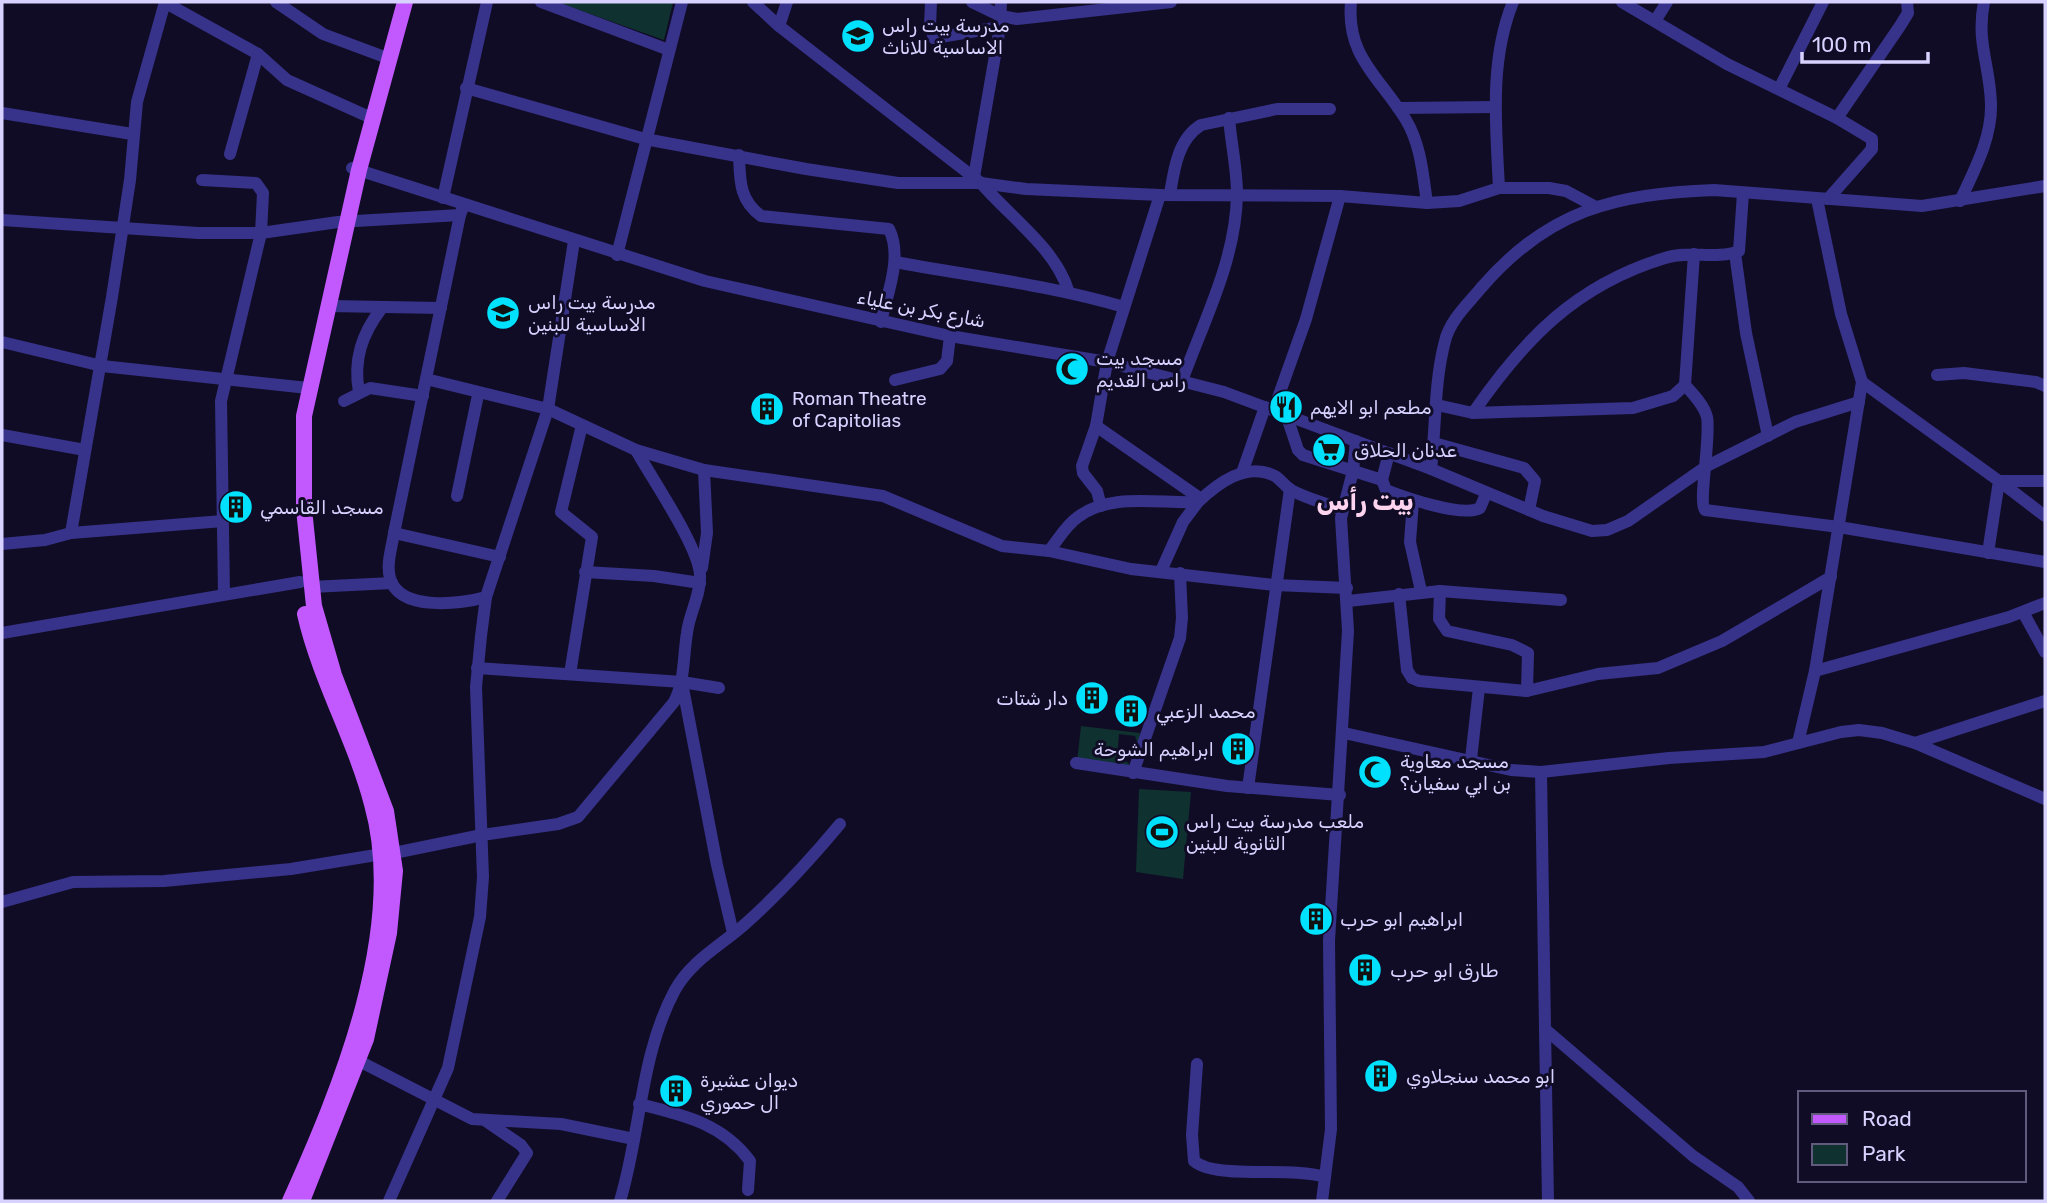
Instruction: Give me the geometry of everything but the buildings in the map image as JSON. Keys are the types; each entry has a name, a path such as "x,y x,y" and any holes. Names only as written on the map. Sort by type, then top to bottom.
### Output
{"main road":[{"path":"357,164 366,116 396,2"},
{"path":"302,1201 359,1061 381,978 394,883 372,800 317,662 305,585 292,450 303,387 357,164 405,2"},
{"path":"303,387 329,306 343,222"},
{"path":"290,1201 345,1069 361,1014 388,853"}],"street":[{"path":"71,533 102,366 132,163 132,134 145,69 165,2 258,54 287,80 366,116"},
{"path":"276,2 323,34 382,56"},
{"path":"443,198 487,2"},
{"path":"541,2 669,50"},
{"path":"617,255 682,2"},
{"path":"753,2 779,26 977,180 1042,249 1064,277 1068,290"},
{"path":"779,26 787,2"},
{"path":"931,2 930,26 934,38 1000,22 1039,18 1097,5 1171,2"},
{"path":"972,2 1000,22"},
{"path":"977,180 1000,22 1000,2"},
{"path":"1351,2 1351,33 1361,57 1398,108 1416,143 1427,203"},
{"path":"1499,188 1495,107 1500,42 1513,2"},
{"path":"1622,2 1727,64 1838,118 1870,137 1874,143 1822,199"},
{"path":"1655,21 1667,2"},
{"path":"1779,89 1823,2"},
{"path":"1838,118 1908,13 1907,2"},
{"path":"1960,201 1977,163 1991,115 1990,90 1979,30 1984,2"},
{"path":"229,154 258,54"},
{"path":"466,88 645,139 898,183 977,180 1026,190 1340,196 1427,203 1459,201 1499,188 1549,188 1566,191 1596,207"},
{"path":"1398,108 1495,107"},
{"path":"1101,506 1097,491 1082,468 1096,426 1107,362 1174,169 1191,131 1229,118 1278,109 1330,109"},
{"path":"2,113 132,134"},
{"path":"1182,381 1222,281 1237,194 1229,118"},
{"path":"739,155 741,194 750,209 761,216 889,229 894,238 895,262 881,322"},
{"name":"شارع بكر بن علياء","path":"357,164 404,185 443,198 462,209 705,281 881,322 1107,362 1182,381 1275,410 1431,469 1486,494 1592,531 1607,530 1628,522 1707,466 1811,415 1859,402"},
{"path":"202,180 247,182 261,187 263,193 261,233 221,401 224,593"},
{"path":"1431,469 1445,339 1459,314 1489,279 1533,238 1562,219 1596,207 1683,191 1922,206 2045,186"},
{"path":"1474,413 1533,336 1577,298 1665,257 1734,253 1742,247 1743,193"},
{"path":"1242,473 1275,410 1306,319 1340,196"},
{"path":"1798,743 1815,671 1832,577 1862,382 1840,314 1822,199"},
{"path":"2,220 198,233 261,233 462,209 389,567 392,583 406,595 431,603 454,604 486,597"},
{"path":"388,1201 435,1102 451,1056 480,917 482,835 477,754 477,668 486,597 548,409 574,241"},
{"path":"1734,253 1746,333 1768,436"},
{"path":"1437,405 1474,413 1633,408 1673,396 1685,386 1694,254"},
{"path":"895,262 1041,289 1068,290 1124,307"},
{"path":"329,306 441,308"},
{"path":"359,392 357,379 361,343 366,329 381,309"},
{"path":"895,380 940,369 947,360 950,336"},
{"path":"2,342 102,366 303,387"},
{"path":"1937,375 1964,373 2036,382 2045,386"},
{"path":"426,379 478,395 548,409 636,450 704,470 857,490 908,506 984,541 1016,549 1049,551 1095,563 1348,594 1440,591 1561,600"},
{"path":"1862,382 2045,516"},
{"path":"1685,386 1697,398 1706,415 1707,466 1700,502 1705,510 1839,527 2045,562"},
{"path":"344,401 370,388 423,396"},
{"path":"457,496 478,395"},
{"path":"1275,410 1300,452 1382,480"},
{"path":"570,674 592,537 561,512 582,425"},
{"path":"1096,426 1199,501"},
{"path":"2,435 85,450"},
{"path":"1322,1201 1331,1129 1329,941 1344,733 1348,594 1342,510 1353,471 1356,440"},
{"path":"1434,443 1524,468 1535,481 1529,510"},
{"path":"636,450 697,559 700,579"},
{"path":"1389,453 1382,480 1387,490 1413,501 1475,511 1486,494"},
{"path":"2,902 73,882 184,879 317,866 482,835 558,824 583,814 674,702 682,682 687,630 700,579 707,533 704,470"},
{"path":"1161,571 1183,522 1199,501 1213,488 1242,473 1268,474 1290,489 1342,510"},
{"path":"1999,481 2045,481"},
{"path":"1988,553 1999,481"},
{"path":"1248,788 1290,489"},
{"path":"1049,551 1077,517 1101,506 1130,500 1161,504 1199,501"},
{"path":"1413,501 1410,542 1421,591"},
{"path":"2,544 45,540 71,533 223,521"},
{"path":"394,533 499,557"},
{"path":"585,572 700,579"},
{"path":"1133,773 1180,638 1180,573"},
{"path":"1399,594 1407,670 1412,678 1479,688 1527,691 1598,674 1664,666 1722,641 1832,577"},
{"path":"2,633 224,593 305,585 392,583"},
{"path":"1440,591 1439,619 1447,631 1512,645 1528,653 1527,691"},
{"path":"1815,671 2023,612 2045,603"},
{"path":"2023,612 2045,652"},
{"path":"477,668 682,682 719,688"},
{"path":"682,682 717,865 733,933"},
{"path":"1471,759 1479,688"},
{"path":"1915,743 2045,701"},
{"path":"1344,733 1511,770 1541,772 1764,752 1859,730 1915,743 2045,799"},
{"path":"1076,763 1248,788 1340,795"},
{"path":"1541,772 1548,1201"},
{"path":"620,1201 639,1104 663,1020 676,989 693,966 733,933 809,861 840,824"},
{"path":"1545,1029 1693,1156 1738,1187 1749,1201"},
{"path":"359,1061 472,1119 561,1124 634,1139"},
{"path":"1197,1064 1192,1135 1194,1161 1203,1167 1221,1171 1292,1171 1325,1177"},
{"path":"639,1104 700,1120 728,1138 750,1161 748,1190"},
{"path":"486,1121 521,1145 527,1153 497,1201"}],"green space":[{"path":"556,2 673,2 664,40"},
{"path":"1081,726 1140,733 1138,745 1135,736 1119,734 1117,758 1129,763 1128,769 1077,762"},
{"name":"ملعب مدرسة بيت راس الثانوية للبنين","path":"1139,789 1191,792 1183,879 1136,872"}],"place":[{"name":"مدرسة بيت راس الاساسية للاناث","path":"858,36"},
{"name":"مدرسة بيت راس الاساسية للبنين","path":"503,313"},
{"name":"مسجد بيت راس القديم","path":"1072,369"},
{"name":"مطعم ابو الايهم","path":"1286,407"},
{"name":"Roman Theatre of Capitolias","path":"767,409"},
{"name":"عدنان الحلاق","path":"1329,450"},
{"name":"مسجد القاسمي","path":"236,507"},
{"name":"دار شتات","path":"1092,698"},
{"name":"محمد الزعبي","path":"1131,711"},
{"name":"ابراهيم الشوحة","path":"1238,749"},
{"name":"مسجد معاوية بن ابي سفيان؟","path":"1375,772"},
{"name":"ملعب مدرسة بيت راس الثانوية للبنين","path":"1162,832"},
{"name":"ابراهيم ابو حرب","path":"1316,919"},
{"name":"طارق ابو حرب","path":"1365,970"},
{"name":"ابو محمد سنجلاوي","path":"1381,1076"},
{"name":"ديوان عشيرة ال حموري","path":"676,1091"}],"district":[{"name":"بيت رأس","path":"1365,501"}]}
